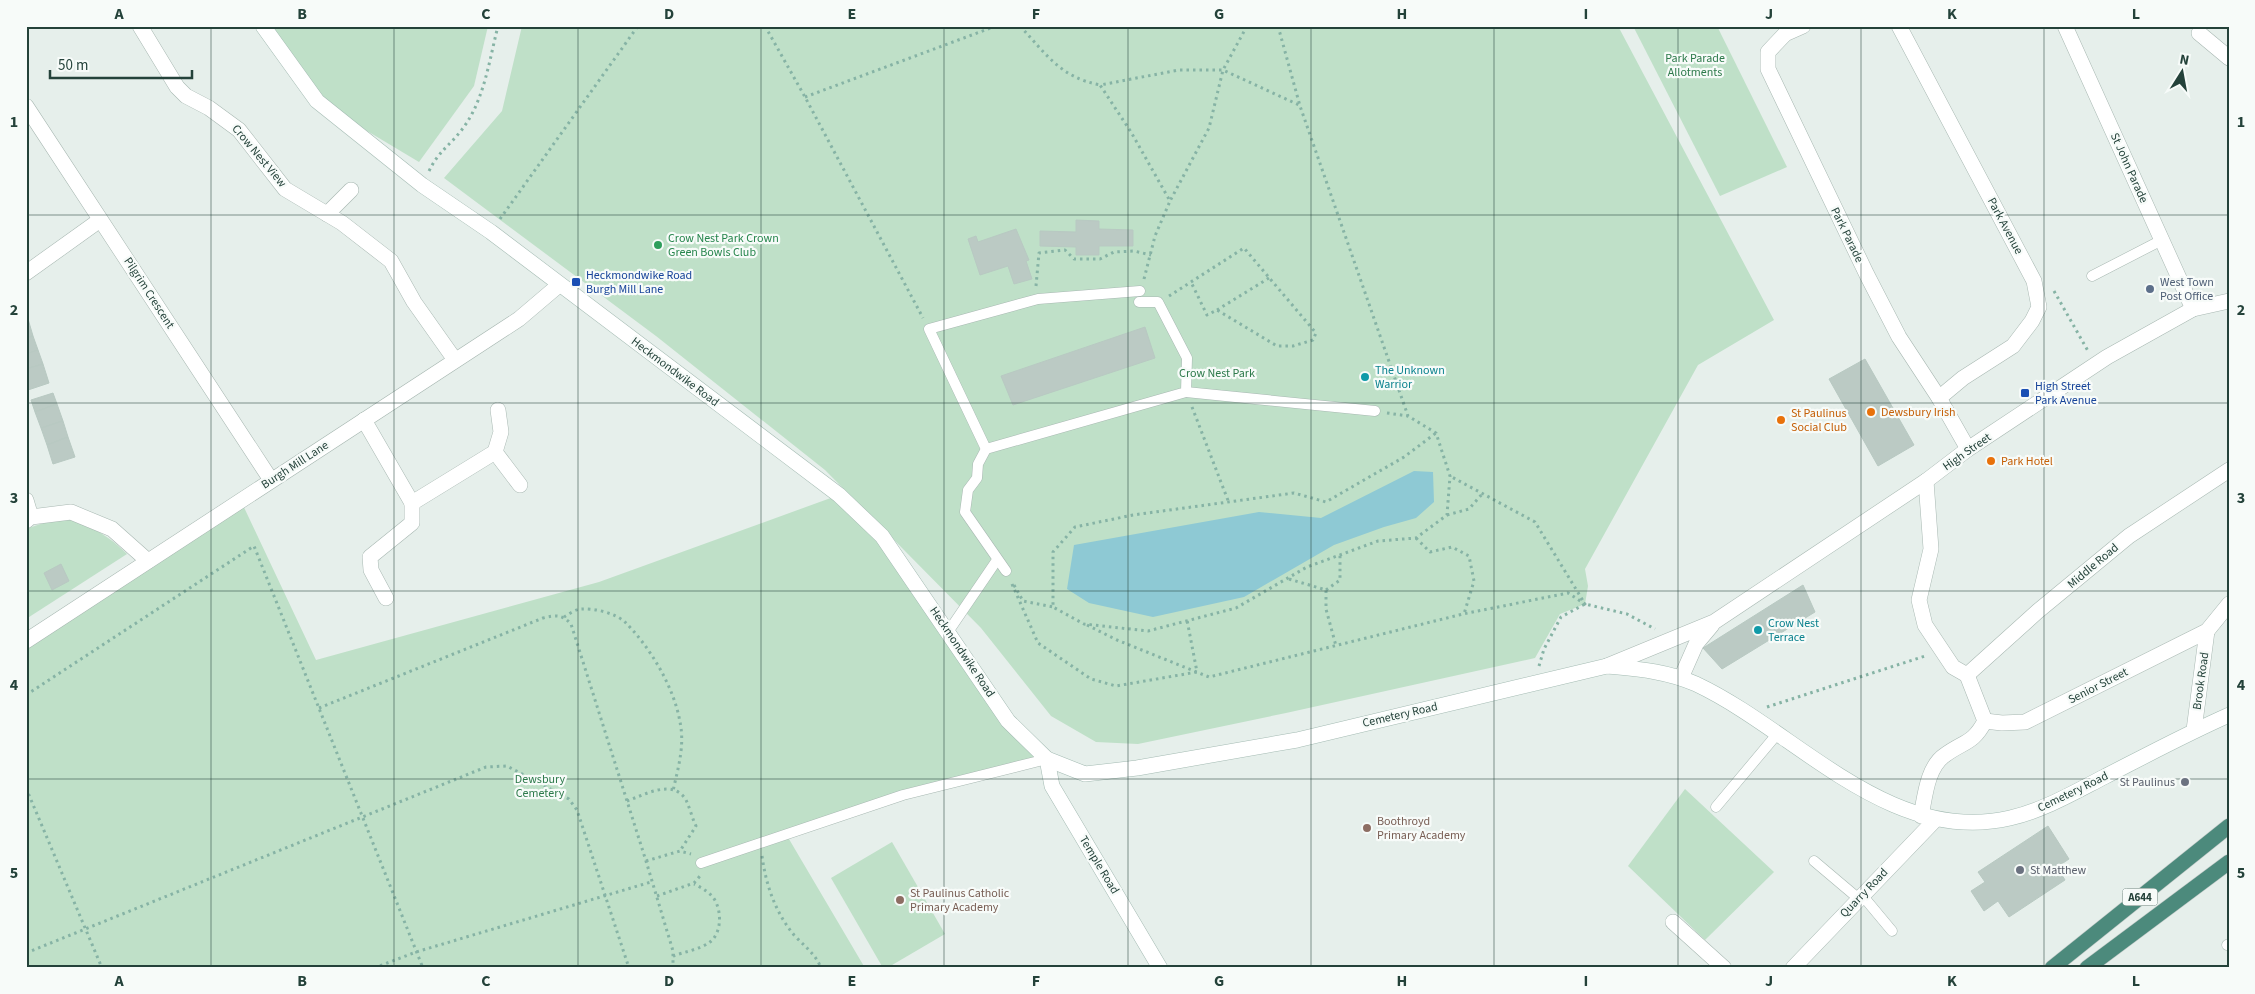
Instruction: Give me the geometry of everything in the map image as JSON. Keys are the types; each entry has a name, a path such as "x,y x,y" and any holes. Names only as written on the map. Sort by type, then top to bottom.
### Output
{"highway":[{"name":"A644","path":"2052,968 2229,826"},
{"name":"A644","path":"2087,968 2229,862"}],"street":[{"name":"Crow Nest View","path":"140,26 177,87 186,96 209,108 239,130 285,189 342,223 391,261 414,302 455,360"},
{"name":"Heckmondwike Road","path":"263,26 317,101 422,185 491,232 839,495 882,536 1008,721 1047,759"},
{"name":"Park Parade","path":"1803,26 1785,34 1768,52 1768,69 1871,284 1899,337 1940,398 1968,449"},
{"name":"Park Avenue","path":"1898,26 2034,281 2039,307 2032,321 2013,346 1963,378 1940,398"},
{"name":"St John Parade","path":"2065,26 2193,310"},
{"path":"2199,33 2229,58"},
{"name":"Pilgrim Crescent","path":"26,106 272,480"},
{"path":"327,214 351,190"},
{"path":"26,273 100,220"},
{"name":"Burgh Mill Lane","path":"26,641 519,319 559,285"},
{"name":"High Street","path":"1607,666 1714,622 1926,481 1968,449 2096,364 2193,310 2229,301"},
{"path":"412,503 495,452 501,432 498,410"},
{"path":"364,420 412,503 412,523 370,556 370,570 386,598"},
{"path":"495,452 520,485"},
{"name":"Middle Road","path":"1967,675 2038,610 2128,536 2229,470"},
{"path":"1926,481 1931,549 1919,600 1925,625 1953,667 1967,675 1985,720 1977,736 1943,756 1930,776 1928,817"},
{"path":"26,500 29,519 71,512 112,529 148,561"},
{"path":"2207,631 2229,604"},
{"name":"High Street","path":"1681,678 1696,644 1714,622"},
{"name":"Senior Street","path":"1985,720 2002,723 2025,722 2207,631"},
{"name":"Brook Road","path":"2194,730 2207,631"},
{"name":"Cemetery Road","path":"1047,759 1085,774 1137,768 1297,740 1607,666 1658,671 1681,678 1747,713 1878,799 1928,817 1975,823 2010,818 2043,808 2194,730 2229,715"},
{"name":"Temple Road","path":"1047,759 1052,786 1160,968"},
{"name":"Quarry Road","path":"1793,968 1860,897 1928,817"},
{"path":"1673,922 1724,968"}],"lane":[{"path":"2092,276 2162,240"},
{"path":"986,449 929,329 1038,299 1140,296 1158,302 1187,358 1186,392"},
{"path":"1006,571 965,512 968,490 977,478 978,464 986,449 1186,392 1375,411"},
{"path":"948,632 997,560"},
{"path":"1716,807 1778,733"},
{"path":"701,863 903,795 1047,759"},
{"path":"1814,862 1860,897 1892,931"}],"path":[{"path":"422,185 437,155 461,131 480,95 498,26"},
{"path":"491,232 638,26"},
{"path":"765,26 806,97 929,329"},
{"path":"806,97 996,26"},
{"path":"1020,26 1057,66 1079,81 1100,85 1179,70 1223,70 1300,106"},
{"path":"1140,296 1152,255 1155,236 1170,201 1209,128 1223,70 1247,26"},
{"path":"1278,26 1300,106 1408,416"},
{"path":"1100,85 1131,132 1170,201"},
{"path":"1158,302 1244,248 1316,333 1314,340 1293,346 1277,346 1217,310"},
{"path":"1038,299 1036,284 1039,254 1065,250 1074,259 1100,259 1114,252 1134,251 1152,255"},
{"path":"1191,282 1206,314 1217,310 1269,278"},
{"path":"2034,281 2047,279 2096,364"},
{"path":"1186,392 1229,504"},
{"path":"1375,411 1408,416 1436,433 1450,476 1447,515"},
{"path":"1053,607 1053,552 1075,527 1133,515 1229,504 1294,493 1326,502 1404,457 1436,433"},
{"path":"1450,476 1536,522 1586,604"},
{"path":"1084,624 1148,631 1236,608 1308,567 1378,541 1416,538 1447,515 1469,509 1482,493"},
{"path":"1416,538 1430,552 1452,547 1469,556 1474,581 1464,614"},
{"path":"26,695 254,546 423,968"},
{"path":"1326,590 1340,580 1340,555"},
{"path":"1006,571 1023,601 1053,607 1117,640 1208,677 1464,614 1568,593 1586,604 1640,620 1659,631 1668,642"},
{"path":"1006,571 1038,642 1091,679 1116,686 1197,672"},
{"path":"1288,578 1326,590"},
{"path":"1326,590 1326,609 1336,646"},
{"path":"1534,683 1544,649 1561,617 1586,604"},
{"path":"564,617 580,608 598,610 624,621 649,652 673,697 680,724 681,756 673,791"},
{"path":"318,708 543,618 556,615 564,617 571,624 628,801 651,882 657,896 673,956 673,968"},
{"path":"1187,620 1197,672"},
{"path":"1747,713 1941,651"},
{"path":"26,953 486,767 506,766 569,799 577,810 629,968"},
{"path":"26,788 102,968"},
{"path":"628,801 653,790 665,789 678,792 685,799 696,826 680,851"},
{"path":"760,843 765,879 779,915 795,936 812,951 821,968"},
{"path":"646,861 680,851 695,855 701,863 703,871 694,884 657,896"},
{"path":"374,968 416,952 651,882"},
{"path":"673,956 709,943 716,937 719,928 719,912 712,896 694,884"}],"green space":[{"path":"263,26 488,26 474,86 419,162 317,101"},
{"name":"Crow Nest Park","path":"522,26 1618,26 1774,320 1698,365 1585,569 1588,586 1585,604 1560,614 1535,658 1138,744 1096,742 1051,716 981,628 825,470 656,336 444,178 502,111"},
{"name":"Park Parade Allotments","path":"1633,26 1717,26 1787,167 1720,196"},
{"name":"Dewsbury Cemetery","path":"839,495 882,536 948,632 1047,759 786,834 865,968 26,968 26,641 241,501 316,660 599,582"},
{"path":"69,519 86,525 100,533 127,554 26,619 26,529 46,522"},
{"path":"1685,789 1774,872 1705,940 1628,866"},
{"path":"892,842 945,934 887,968 883,968 831,878"}],"water":[{"path":"1414,471 1433,472 1434,502 1416,518 1334,545 1244,597 1153,617 1089,603 1067,589 1074,545 1259,512 1321,518"}],"building":[{"path":"1076,220 1099,221 1099,229 1133,230 1133,246 1099,246 1099,255 1076,255 1076,247 1040,246 1040,231 1076,232"},
{"path":"1016,229 1029,260 1026,261 1032,279 1014,284 1008,266 980,275 968,239 976,236 978,242"},
{"path":"28,319 33,336 26,338 26,320"},
{"path":"1145,327 1155,358 1013,405 1001,376"},
{"path":"33,336 38,350 26,354 26,338"},
{"path":"38,350 43,364 26,369 26,354"},
{"name":"Dewsbury Irish","path":"1865,359 1914,445 1878,466 1829,379"},
{"path":"43,364 49,383 28,390 26,369"},
{"path":"53,393 57,404 35,412 31,400"},
{"path":"57,404 63,421 41,428 35,412"},
{"path":"63,421 68,437 47,445 41,428"},
{"path":"68,437 75,457 53,464 47,445"},
{"path":"61,564 69,581 52,590 44,573"},
{"name":"Crow Nest Terrace","path":"1803,585 1815,612 1722,669 1703,648"},
{"name":"St Matthew","path":"2048,826 2069,859 2057,867 2065,880 2009,917 1998,901 1984,911 1971,891 1985,882 1978,872"}],"place":[{"name":"Crow Nest Park Crown Green Bowls Club","path":"658,245"},
{"name":"Heckmondwike Road Burgh Mill Lane","path":"576,282"},
{"name":"West Town Post Office","path":"2150,289"},
{"name":"The Unknown Warrior","path":"1365,377"},
{"name":"High Street Park Avenue","path":"2025,393"},
{"name":"Dewsbury Irish","path":"1871,412"},
{"name":"St Paulinus Social Club","path":"1781,420"},
{"name":"Park Hotel","path":"1991,461"},
{"name":"Crow Nest Terrace","path":"1758,630"},
{"name":"St Paulinus","path":"2185,782"},
{"name":"Boothroyd Primary Academy","path":"1367,828"},
{"name":"St Matthew","path":"2020,870"},
{"name":"St Paulinus Catholic Primary Academy","path":"900,900"}]}
